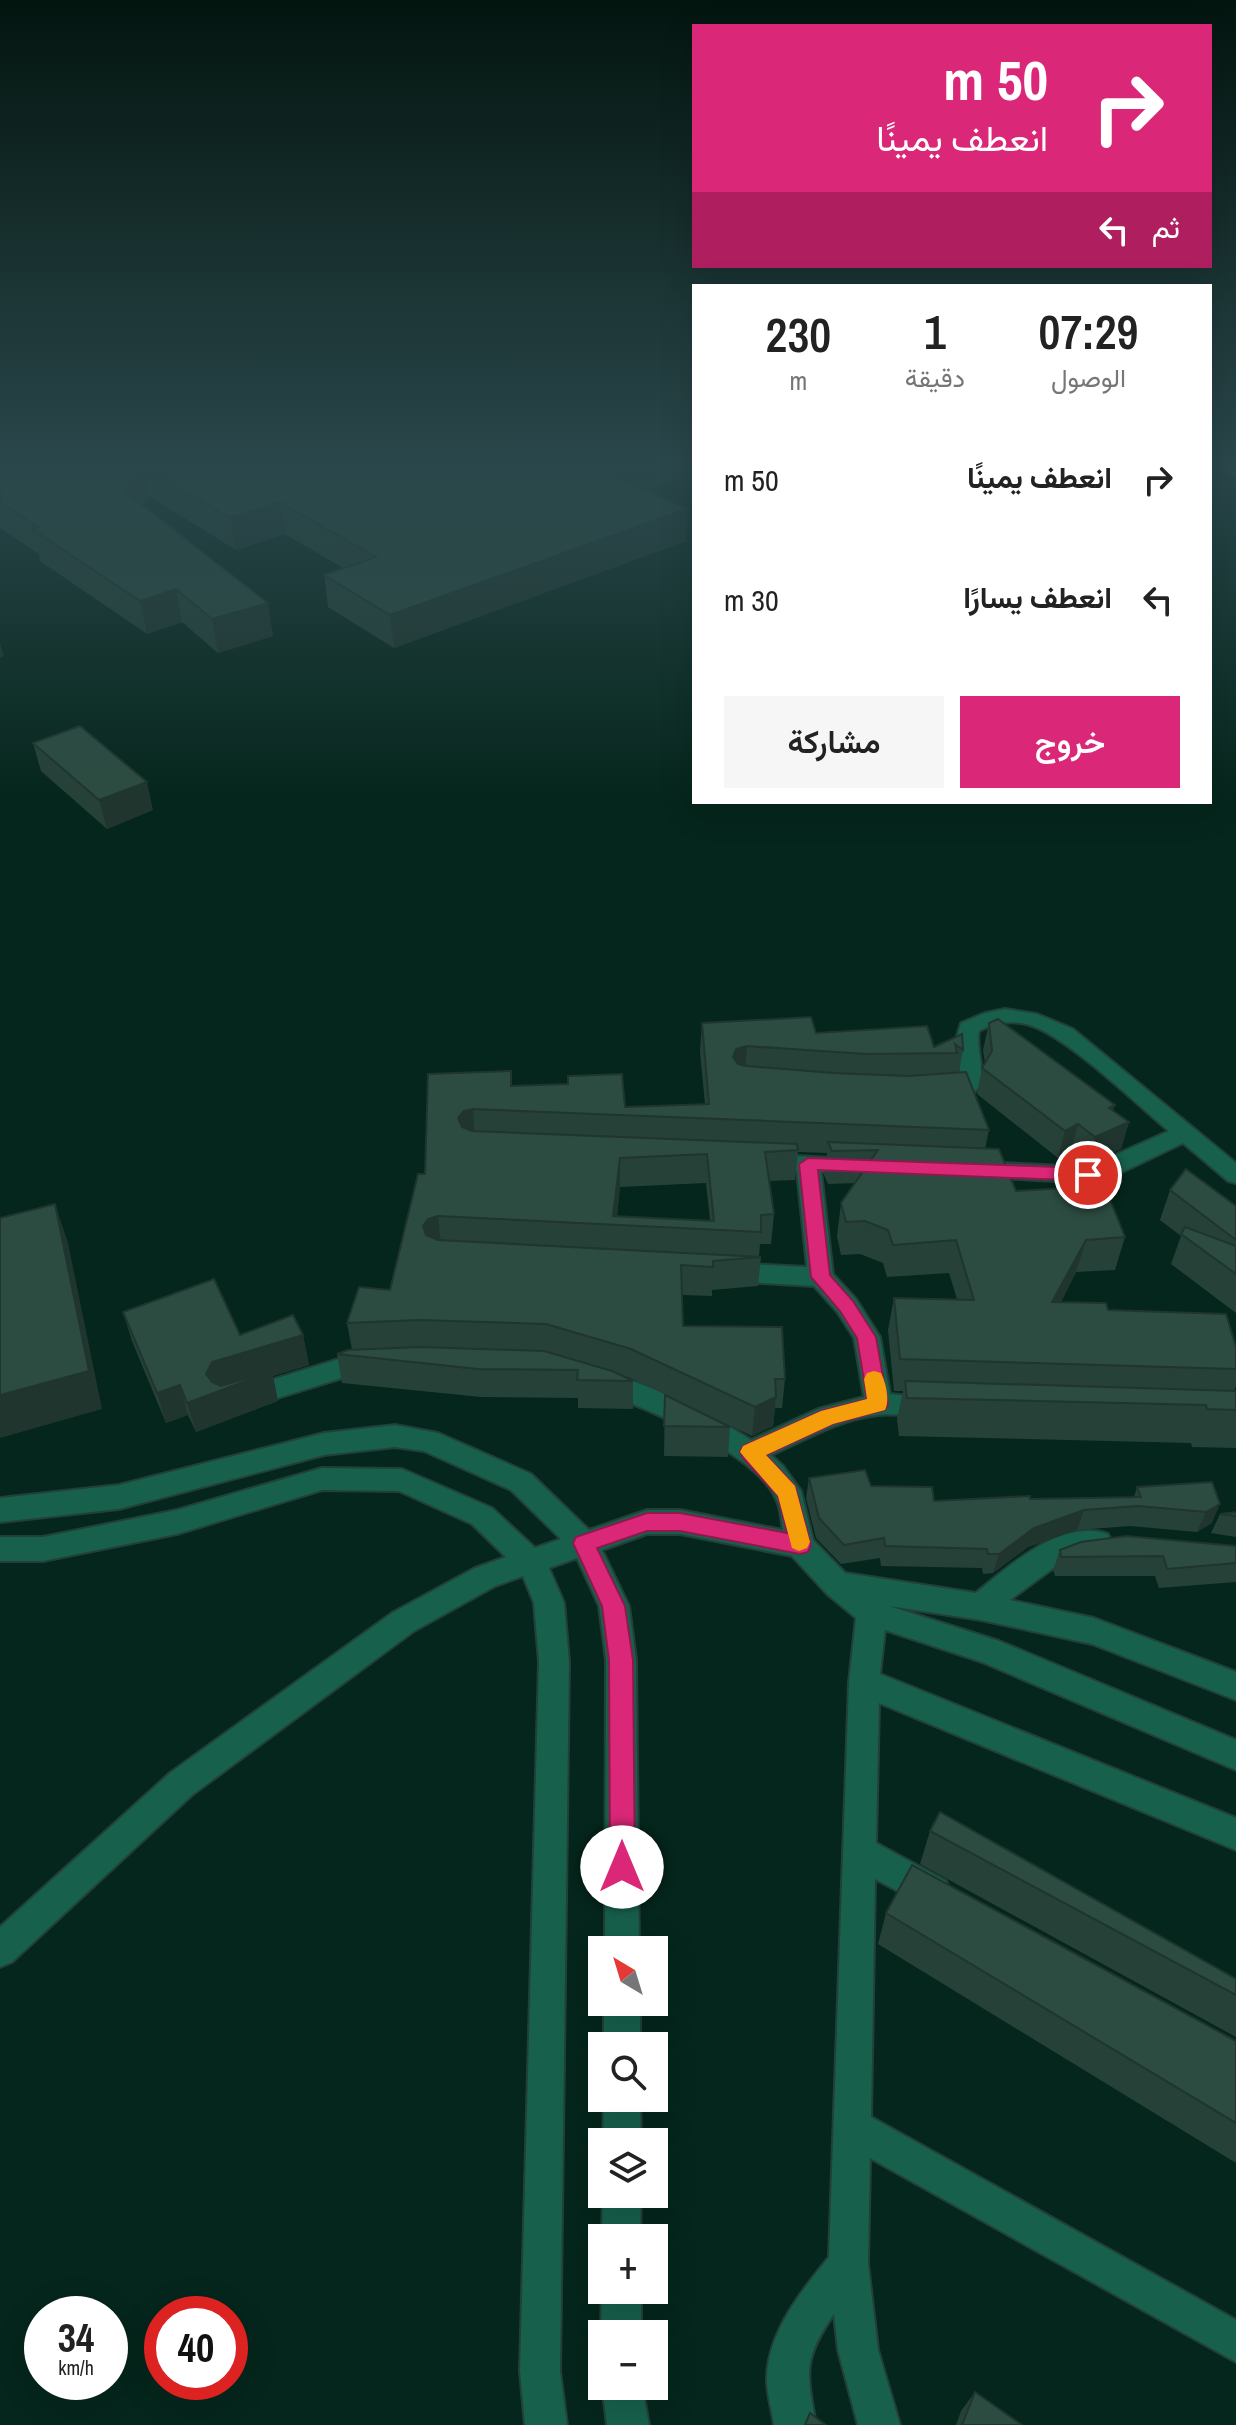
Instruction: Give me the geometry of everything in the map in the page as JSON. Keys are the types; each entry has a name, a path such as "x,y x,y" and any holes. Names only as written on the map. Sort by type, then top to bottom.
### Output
{"street":[{"path":"927,1094 958,1093 970,1087 973,1080 966,1051 969,1028 979,1021 1016,1015 1033,1018 1065,1034 1236,1175"},
{"path":"948,1169 1088,1175 1106,1170 1185,1133"},
{"path":"745,1161 870,1166"},
{"path":"808,1164 821,1277 847,1306 867,1337 878,1404"},
{"path":"710,1271 821,1277"},
{"path":"230,1402 352,1365 395,1363"},
{"path":"576,1375 621,1388 751,1452 788,1492 800,1545 837,1585 872,1613 988,1651 1236,1755"},
{"path":"751,1452 828,1417 878,1404 956,1407"},
{"path":"0,1510 119,1497 324,1444 395,1436 428,1441 521,1482 584,1543 614,1606 621,1660 622,1936"},
{"path":"0,1549 43,1549 177,1522 322,1479 402,1480 482,1516 532,1563 549,1603 554,1662 540,2371 546,2425"},
{"path":"0,1950 181,1784 403,1622 485,1577 647,1522 680,1522 800,1545"},
{"path":"981,1607 1041,1557 1087,1543 1131,1544"},
{"path":"837,1585 981,1607 1094,1631 1236,1686"},
{"path":"872,1613 864,1682 848,2264 858,2350 879,2425"},
{"path":"864,1682 1236,1834"},
{"path":"859,1852 957,1906"},
{"path":"852,2127 1236,2342"},
{"path":"795,2425 787,2375 801,2330 820,2299 848,2264"},
{"path":"624,2400 628,2425"}],"building":[{"path":"100,574 231,574 268,603 212,619 176,589 140,601"},
{"path":"326,574 504,574 390,615 324,575"},
{"path":"80,726 147,782 99,800 33,743"},
{"path":"811,1017 816,1033 927,1026 934,1047 962,1034 963,1050 955,1044 957,1053 866,1054 747,1046 736,1049 733,1057 738,1064 746,1066 833,1073 908,1076 966,1072 989,1130 473,1109 464,1111 458,1118 462,1127 472,1131 797,1144 798,1150 765,1152 774,1214 761,1215 761,1232 438,1216 428,1219 423,1226 426,1235 438,1240 761,1257 713,1261 713,1267 681,1265 683,1326 782,1327 785,1379 775,1379 776,1397 755,1407 631,1349 546,1324 420,1320 347,1323 359,1287 390,1290 418,1174 425,1174 428,1074 511,1071 511,1086 568,1084 568,1076 622,1074 625,1107 709,1104 702,1023","holes":["707,1154 714,1221 613,1216 620,1158"]},
{"path":"998,1019 1115,1105 1109,1108 1129,1122 1095,1137 1078,1124 1065,1131 982,1068 992,1051 989,1023"},
{"path":"828,1142 999,1149 1016,1191 1082,1187 1109,1197 1125,1237 1086,1240 1052,1302 1106,1303 1108,1310 1226,1314 1236,1347 1236,1369 900,1359 894,1298 974,1300 956,1240 893,1245 888,1230 865,1221 846,1222 841,1203 878,1150 832,1151"},
{"path":"1186,1169 1236,1206 1236,1240 1170,1190"},
{"path":"55,1204 89,1371 0,1395 0,1218"},
{"path":"1185,1227 1236,1246 1236,1274 1181,1234"},
{"path":"214,1279 240,1335 293,1315 303,1335 212,1362 206,1374 212,1382 221,1386 272,1371 187,1403 180,1385 157,1393 123,1312"},
{"path":"420,1347 544,1351 612,1371 633,1381 577,1380 578,1370 478,1369 337,1354 348,1350"},
{"path":"905,1381 1236,1391 1236,1410 1207,1409 1206,1405 907,1398"},
{"path":"665,1395 730,1427 664,1426"},
{"path":"865,1470 871,1486 932,1487 934,1501 1030,1496 1030,1499 1141,1497 1137,1487 1212,1482 1220,1504 1206,1512 1138,1506 1084,1510 1034,1528 999,1554 988,1554 987,1549 885,1546 884,1538 844,1545 819,1518 809,1478"},
{"path":"1126,1536 1236,1546 1236,1563 1167,1569 1163,1556 1061,1557 1060,1550 1081,1542"},
{"path":"940,1812 1236,1979 1236,1995 930,1831"},
{"path":"912,1865 1236,2041 1236,2123 886,1913"},
{"path":"975,2392 1022,2425 962,2425"},
{"path":"810,2413 826,2425 805,2425"}],"slow traffic":[{"path":"799,1542 788,1492 751,1452 828,1417 878,1404 874,1379"}],"route":[{"path":"622,1867 621,1660 614,1606 584,1543 647,1522 680,1522 800,1545 788,1492 751,1452 828,1417 878,1404 867,1337 847,1306 821,1277 808,1164 1088,1175"}]}
